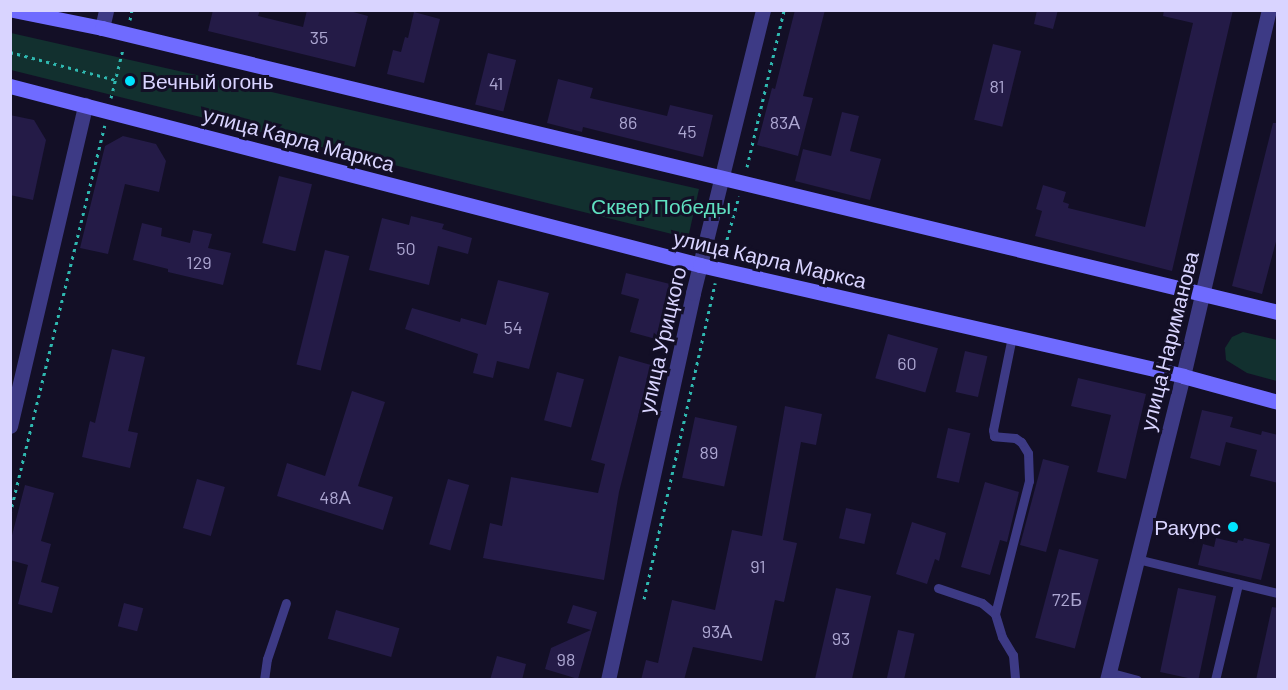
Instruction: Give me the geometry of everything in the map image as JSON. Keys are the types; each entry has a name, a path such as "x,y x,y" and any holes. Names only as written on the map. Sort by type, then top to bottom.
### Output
{"main road":[{"path":"13,10 102,28 1278,312"},
{"name":"улица Карла Маркса","path":"10,86 700,265 1183,376 1278,402"}],"street":[{"path":"102,28 106,10"},
{"name":"улица Урицкого","path":"608,680 700,265 763,10"},
{"name":"улица Нариманова","path":"1108,676 1203,294 1269,10"},
{"path":"10,426 85,105"}],"lane":[{"path":"1012,337 993,430 994,436 1014,438 1021,442 1028,453 1029,481 995,614 1002,637 1013,655 1015,680"},
{"path":"1137,560 1278,593"},
{"path":"1215,680 1238,584"},
{"path":"938,588 982,603 995,614"},
{"path":"264,680 267,659 286,603"},
{"path":"1108,676 1137,680"}],"path":[{"path":"10,514 132,10"},
{"path":"644,600 718,269 743,183 784,10"},
{"path":"10,52 116,80"}],"green space":[{"name":"Сквер Победы","path":"11,33 699,189 688,238 11,70"},
{"path":"1243,332 1277,340 1277,381 1247,373 1226,360 1225,348 1232,337"}],"building":[{"path":"213,10 260,10 258,16 303,27 307,10 346,10 368,16 355,67 208,31"},
{"path":"795,10 825,10 803,96 813,98 798,156 757,145 772,88 775,89"},
{"path":"1037,10 1058,10 1053,29 1034,24"},
{"path":"1164,10 1233,10 1172,271 1035,236 1042,211 1036,209 1043,185 1066,192 1063,202 1069,204 1068,208 1145,227 1193,23 1163,16"},
{"path":"414,12 440,19 424,83 387,74 393,50 401,52 405,37 408,38"},
{"path":"993,44 1021,51 1002,127 974,120"},
{"path":"488,53 516,60 503,111 475,104"},
{"path":"558,79 593,88 590,98 667,116 670,105 713,115 703,157 583,127 582,132 547,123"},
{"path":"842,112 859,116 850,151 881,159 870,200 795,181 803,149 831,156"},
{"path":"10,115 34,120 46,140 33,200 10,195"},
{"path":"1273,123 1278,123 1278,234 1262,294 1232,286"},
{"path":"123,136 156,144 166,161 159,192 125,184 108,254 80,248 105,146"},
{"path":"279,176 312,184 295,251 262,243"},
{"path":"411,216 444,224 442,229 472,238 468,254 438,246 429,285 369,270 382,218 409,225"},
{"path":"142,223 162,228 161,236 190,243 193,230 212,234 208,248 231,253 223,285 168,272 168,269 133,260"},
{"path":"325,250 349,256 321,371 296,364"},
{"path":"626,273 670,284 656,339 630,332 639,299 621,294"},
{"path":"498,280 549,293 529,369 497,361 493,378 473,373 478,354 405,329 412,308 460,322 461,318 486,325"},
{"path":"888,334 938,348 925,393 875,378"},
{"path":"112,349 145,357 128,431 138,433 130,468 82,457 90,421 95,423"},
{"path":"965,351 987,356 978,397 956,392"},
{"path":"619,356 651,365 619,492 604,580 483,558 490,523 502,526 511,477 598,493 605,464 591,460"},
{"path":"557,372 584,379 571,428 544,420"},
{"path":"1078,378 1146,394 1126,479 1097,472 1111,415 1071,406"},
{"path":"352,391 385,402 358,486 393,497 383,530 277,496 287,463 325,476"},
{"path":"785,406 822,414 816,445 801,442 783,540 797,543 784,602 775,600 762,661 693,647 684,680 641,680 646,660 658,663 672,600 715,610 732,530 762,536"},
{"path":"1202,410 1233,417 1230,427 1261,435 1262,431 1278,435 1278,483 1250,476 1257,450 1226,442 1220,466 1190,458"},
{"path":"695,417 737,426 724,487 682,478"},
{"path":"948,428 970,433 959,483 937,478"},
{"path":"1043,459 1069,466 1046,552 1020,545"},
{"path":"197,479 225,487 211,536 183,528"},
{"path":"448,479 469,485 450,550 429,544"},
{"path":"985,482 1019,492 1007,542 1000,540 990,575 961,567"},
{"path":"25,485 54,493 41,541 51,544 41,582 59,587 52,613 18,604 28,565 10,560 10,543"},
{"path":"846,508 871,514 864,544 839,538"},
{"path":"912,522 946,533 939,561 935,559 927,584 896,574"},
{"path":"1216,538 1237,543 1238,540 1243,541 1244,538 1270,544 1261,580 1198,565 1203,544 1214,547"},
{"path":"1059,549 1099,560 1075,648 1035,638"},
{"path":"836,588 871,596 852,680 815,680"},
{"path":"1178,588 1216,596 1198,680 1160,672"},
{"path":"124,603 143,608 137,631 118,626"},
{"path":"573,605 597,612 578,679 545,669 551,648 591,630 567,623"},
{"path":"1272,607 1278,608 1278,680 1256,680"},
{"path":"336,610 399,628 391,657 328,639"},
{"path":"898,630 915,634 904,680 887,680"},
{"path":"497,656 526,664 522,680 490,680"}],"place":[{"name":"Вечный огонь","path":"130,81"},
{"name":"Ракурс","path":"1233,527"}]}
